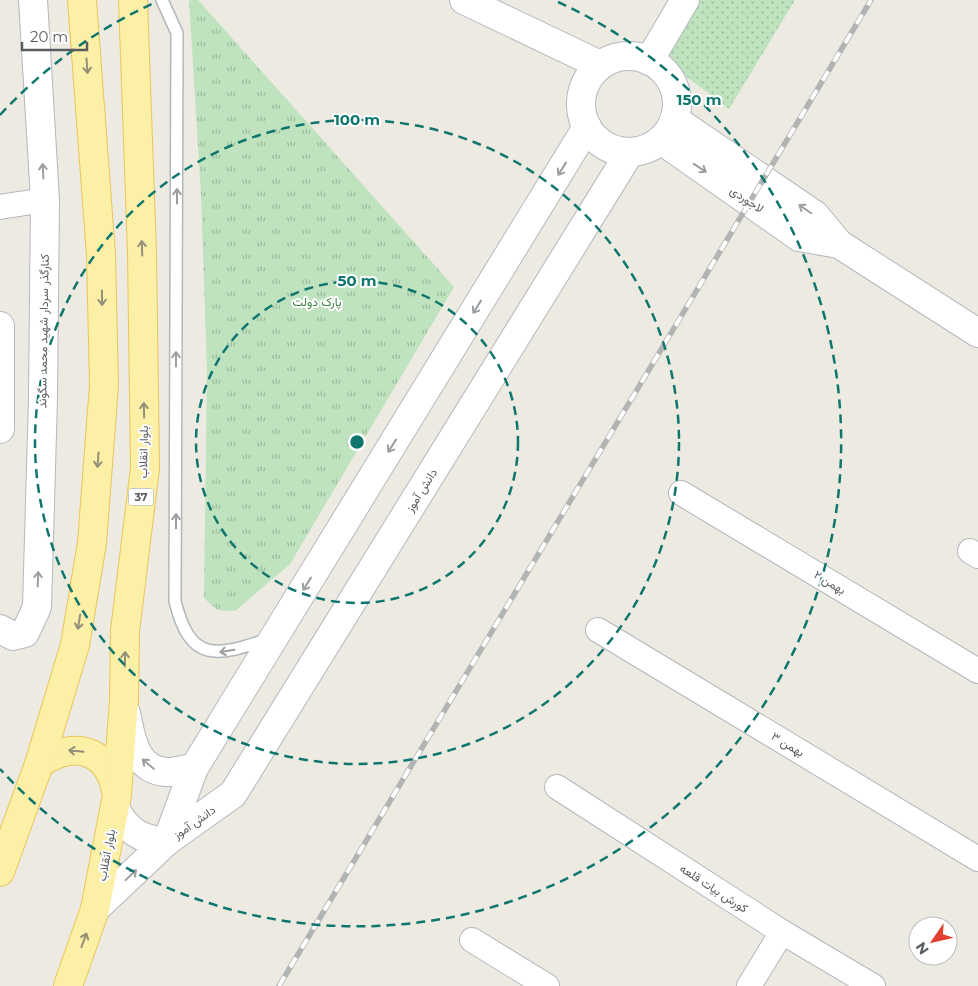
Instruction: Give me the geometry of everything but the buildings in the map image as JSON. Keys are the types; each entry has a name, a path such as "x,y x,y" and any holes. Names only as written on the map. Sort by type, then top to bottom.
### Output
{"main road":[{"path":"0,872 39,764 75,646 92,543 104,385 101,255 82,0"},
{"name":"بلوار انقلاب","path":"68,986 95,909 116,801 124,700 125,632 144,468 142,253 133,0"},
{"path":"39,764 53,754 71,749 88,752 104,762 113,777 116,801"}],"street":[{"name":"کنارگذر سردار شهید محمد سگوند","path":"0,630 13,636 25,632 37,607 43,398 44,200 33,0"},
{"path":"464,0 600,66"},
{"path":"649,61 685,0"},
{"path":"624,56 649,61 663,71 672,85 677,101 668,129 646,149 630,152 613,149 605,145 587,127 582,111 582,94 588,78 600,66 624,56"},
{"name":"دانش آموز","path":"167,841 194,768 587,127"},
{"name":"لاجوردی","path":"668,129 815,215 839,244 978,333"},
{"name":"دانش آموز","path":"167,841 233,794 630,152"},
{"path":"0,207 44,200"},
{"path":"0,326 0,429"},
{"name":"بهمن ۲","path":"681,493 978,671"},
{"name":"بهمن ۳","path":"598,630 978,858"},
{"path":"124,700 132,746 144,762 154,769 166,772 194,768"},
{"name":"کورش بیات قلعه","path":"557,787 782,932 873,986"},
{"path":"116,801 119,818 135,834 145,838 167,841"},
{"path":"95,909 167,841"},
{"path":"749,986 782,932"},
{"path":"472,940 547,986"}],"lane":[{"path":"162,0 177,33 175,601 181,626 195,644 208,651 221,653 274,637"}],"green space":[{"name":"پارک دولت","path":"189,0 198,0 454,287 290,564 235,611 217,610 204,598 207,369 201,194"},
{"path":"697,0 795,0 729,109 662,58"}],"railway":[{"path":"279,986 871,0"}]}
